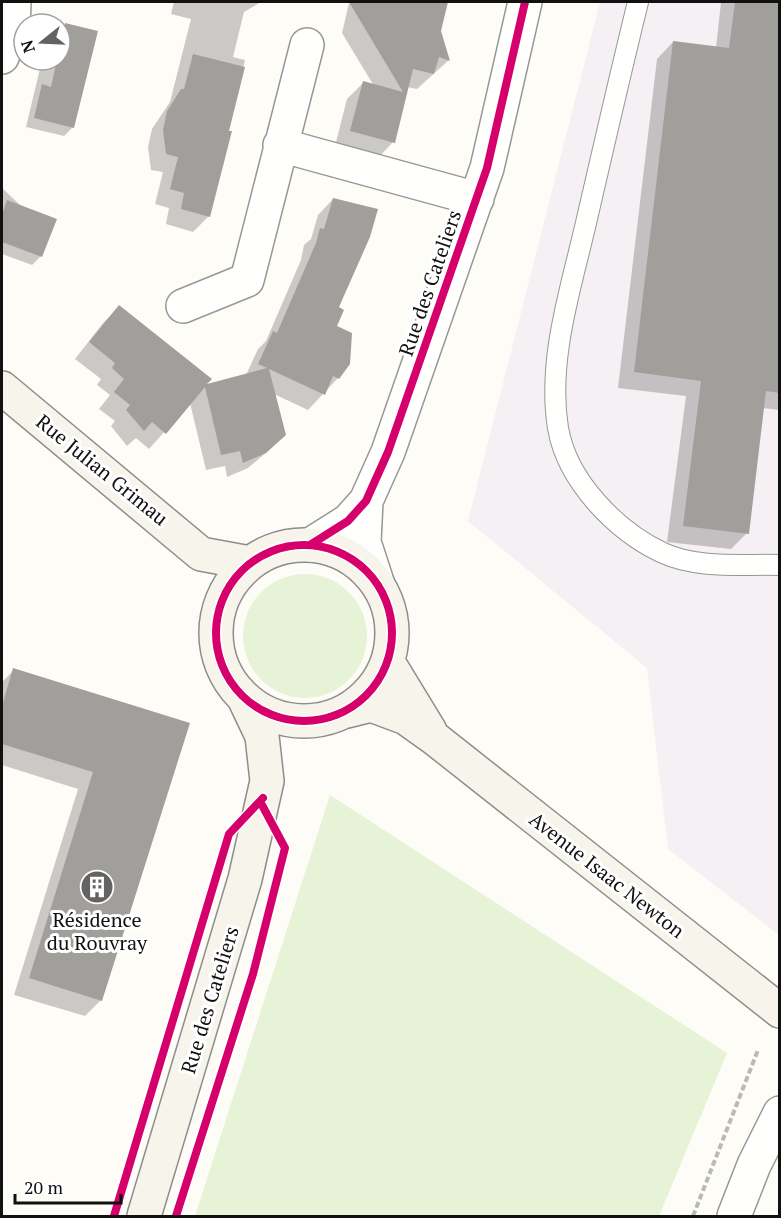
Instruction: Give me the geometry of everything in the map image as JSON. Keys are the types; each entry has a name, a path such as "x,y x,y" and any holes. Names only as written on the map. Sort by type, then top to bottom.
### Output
{"street":[{"path":"2,57 13,28 14,2"},
{"name":"Rue des Cateliers","path":"310,545 348,521 366,501 388,452 487,168 525,2"},
{"path":"183,306 248,280 280,145 307,45"},
{"path":"280,145 477,199"},
{"name":"Rue Julian Grimau","path":"2,388 201,554 250,563"},
{"name":"Rue des Cateliers","path":"366,501 364,542 378,585"},
{"path":"310,545 330,548 349,557 366,570 378,585 389,610 393,636 388,662 378,681 364,698 347,711 316,721 278,718 260,710 244,698 230,681 220,660 216,638 218,616 230,587 250,563 269,552 289,546 310,545"},
{"path":"201,554 218,616"},
{"name":"Avenue Isaac Newton","path":"388,662 434,738"},
{"name":"Rue des Cateliers","path":"244,698 262,736 267,781"},
{"name":"Avenue Isaac Newton","path":"347,711 371,705 406,718 780,1011"},
{"name":"Rue des Cateliers","path":"144,1216 245,879 267,781 300,727 316,721"},
{"path":"734,1216 754,1165 780,1113"}],"lane":[{"path":"638,2 562,327 556,384 559,430 578,480 612,520 664,553 712,564 780,565"}],"path":[{"path":"693,1216 758,1050"}],"shaded area":[{"path":"600,2 779,2 779,935 668,849 647,668 468,521"}],"green space":[{"path":"305,574 329,579 340,584 349,592 357,601 362,612 367,636 362,660 357,671 349,680 340,688 329,693 305,698 281,693 270,688 261,680 253,671 248,660 243,636 248,612 253,601 261,592 270,584 281,579"},
{"path":"330,795 727,1053 659,1216 195,1216"}],"building":[{"path":"349,2 448,2 441,31 450,61 439,57 434,74 413,69 395,143 350,131 363,81 403,92"},
{"path":"735,2 780,2 780,393 766,391 749,534 683,526 701,381 634,372 673,41 729,48"},
{"path":"72,25 98,31 74,128 34,118 42,84 51,87 54,72 72,72"},
{"path":"193,54 245,67 229,131 232,131 210,217 181,209 184,193 170,189 178,157 166,154 163,130 167,111 181,89 184,89"},
{"path":"333,198 378,209 370,237 339,307 344,310 337,326 352,333 350,364 339,379 333,376 325,395 269,369 286,435 266,453 243,463 240,451 221,455 205,387 166,434 152,422 144,431 126,410 130,405 114,392 124,379 112,368 115,363 89,342 119,305 212,379 207,384 267,368 258,364 273,331 277,333 316,243 320,228 324,229"},
{"path":"7,200 57,219 42,257 2,242 2,215"},
{"name":"Résidence du Rouvray","path":"13,668 190,723 102,1001 29,978 93,772 2,744 2,706"}],"cycle path":[{"path":"310,545 348,521 366,501 388,452 487,168 525,2"},
{"path":"304,545 338,552 353,560 366,571 377,584 385,599 392,633 385,667 377,682 366,695 353,706 338,714 304,721 270,714 255,706 242,695 231,682 223,667 216,633 223,599 231,584 242,571 255,560 270,552 304,545"},
{"path":"114,1216 229,834 263,798"},
{"path":"176,1216 253,974 285,848 262,805"}],"place":[{"name":"Résidence du Rouvray","path":"97,887"}]}
